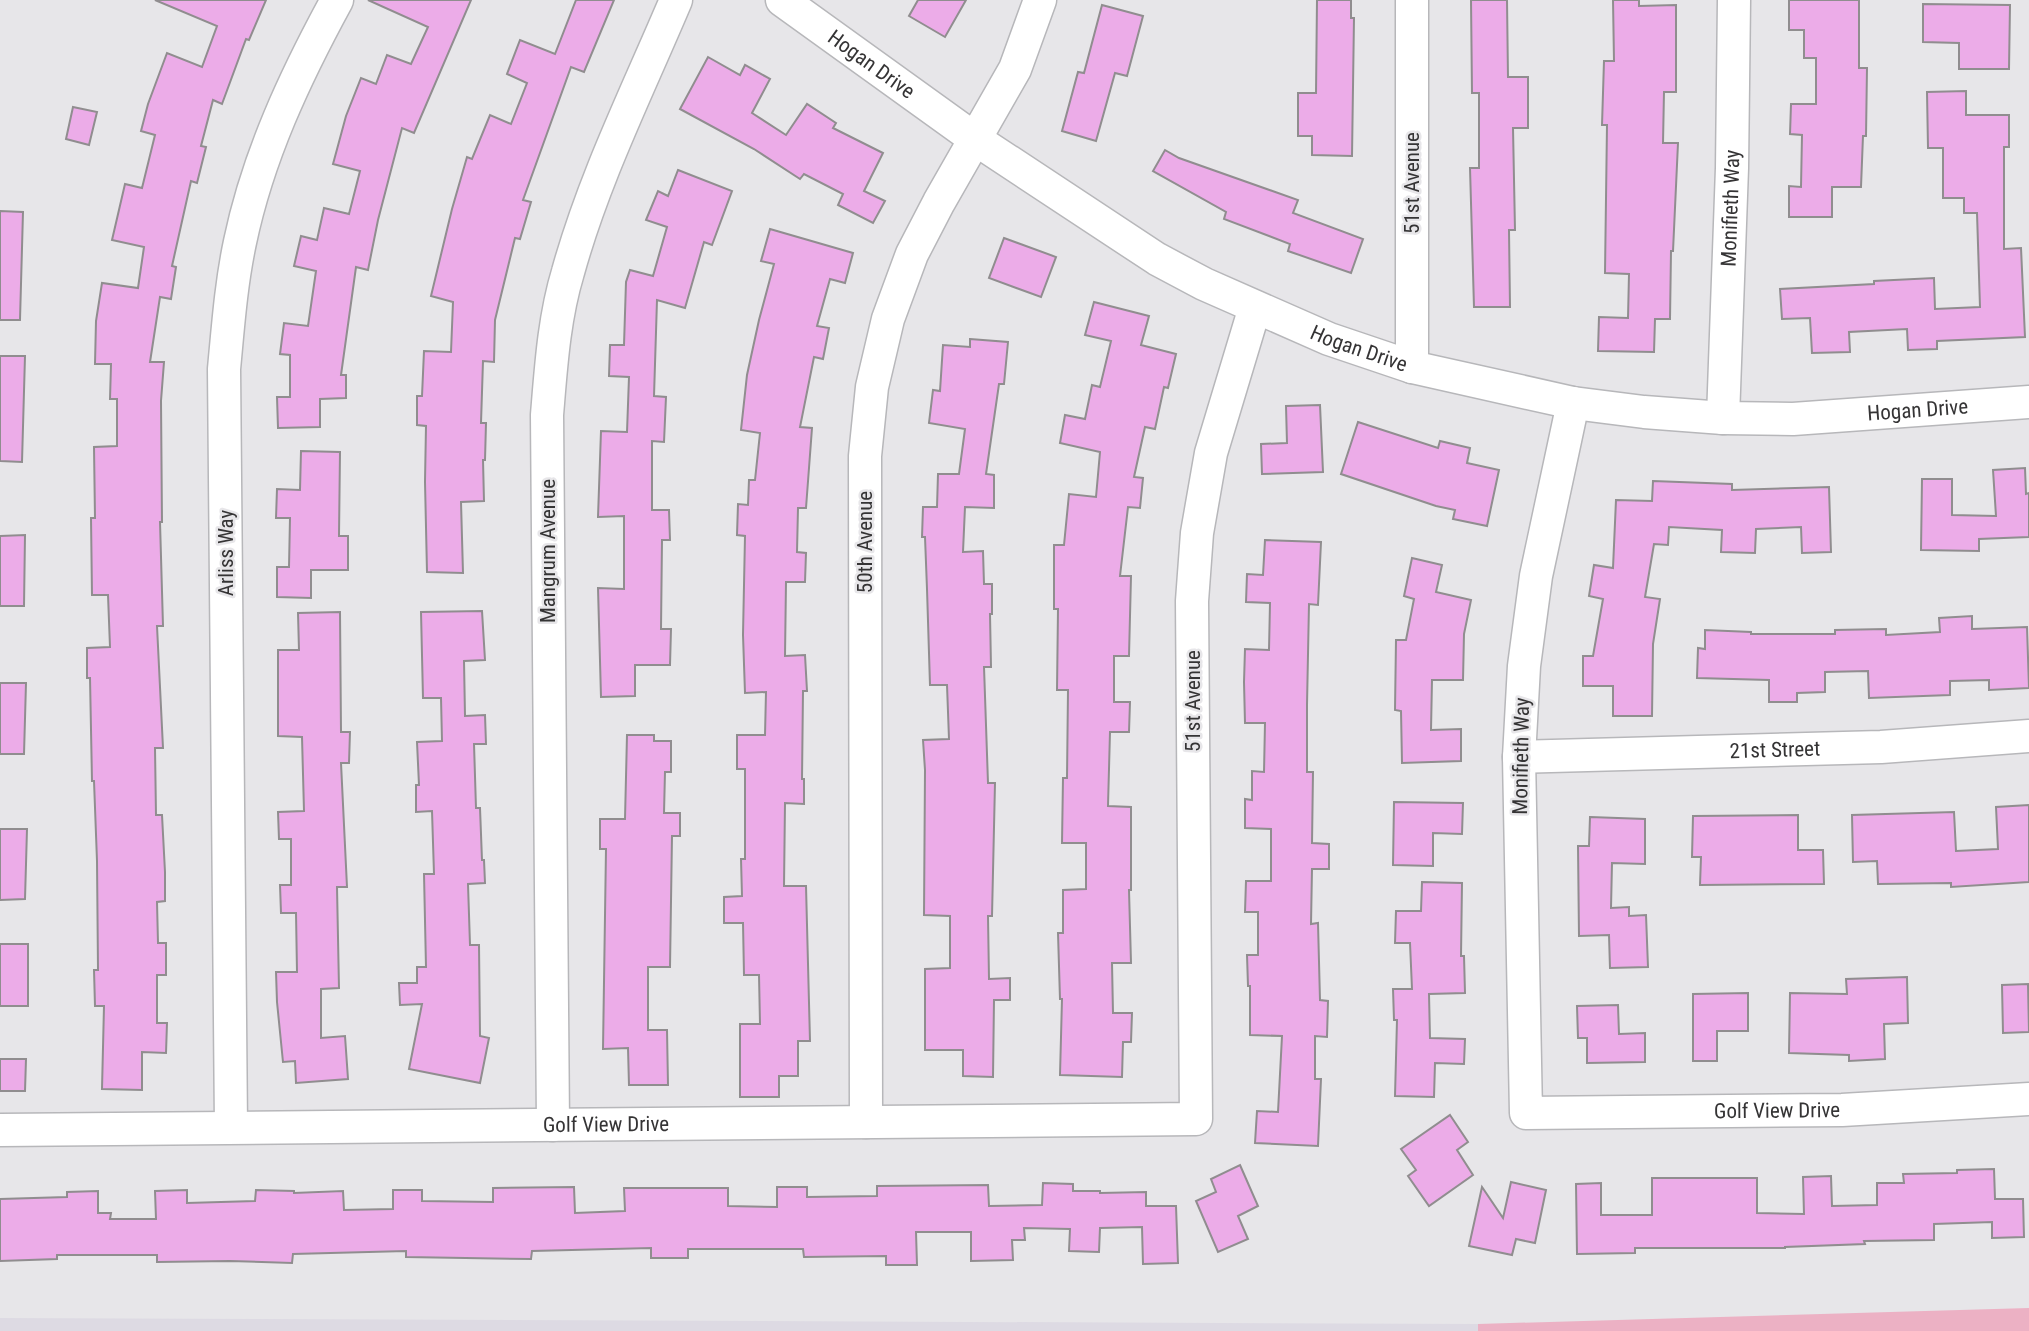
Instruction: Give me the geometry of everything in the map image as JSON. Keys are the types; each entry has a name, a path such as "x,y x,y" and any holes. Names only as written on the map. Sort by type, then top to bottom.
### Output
{"street":[{"name":"Arliss Way","path":"231,1128 225,383 230,305 240,241 261,166 299,71 337,0"},
{"name":"Mangrum Avenue","path":"553,1125 547,429 551,356 567,275 592,197 676,0"},
{"name":"Hogan Drive","path":"782,0 975,139 1157,259 1255,307 1329,339 1412,367 1573,403 1723,418 1793,419 2029,402"},
{"name":"50th Avenue","path":"866,1122 865,456 872,387 888,319 912,254 1015,69 1040,0"},
{"name":"51st Avenue","path":"1412,0 1412,367"},
{"name":"Monifieth Way","path":"1723,418 1732,168 1734,0"},
{"name":"51st Avenue","path":"1196,1103 1192,601 1197,533 1211,453 1255,307"},
{"name":"Monifieth Way","path":"1526,1113 1519,757 1524,666 1536,576 1573,403"},
{"name":"21st Street","path":"1519,757 1881,747 2029,736"},
{"name":"Golf View Drive","path":"1526,1113 1842,1110 2029,1099"},
{"name":"Golf View Drive","path":"0,1130 1196,1119 1196,1103"}],"shaded area":[{"path":"2029,1308 2029,1331 1478,1331 1478,1324"},
{"path":"0,1318 1478,1324 1478,1331 0,1331"}],"building":[{"path":"155,0 266,0 249,40 246,39 222,104 213,100 201,146 206,147 197,183 191,181 172,266 176,267 171,299 160,297 150,362 164,362 160,522 163,626 157,626 163,748 155,748 156,815 162,815 165,872 165,901 157,902 158,943 166,943 166,975 157,975 157,1023 167,1023 166,1053 142,1052 142,1090 102,1089 104,1006 95,1006 94,970 98,970 97,861 87,648 110,647 108,595 92,595 91,518 95,518 94,447 117,446 117,399 110,399 111,364 95,364 96,321 102,283 138,288 144,247 112,240 125,184 142,188 155,135 141,131 167,53 202,67 217,26"},
{"path":"368,0 471,0 414,133 402,128 368,270 356,267 341,375 346,375 346,398 320,399 320,427 278,428 277,397 290,397 290,355 280,354 284,323 308,326 316,271 294,266 301,236 317,240 324,208 349,214 360,171 333,164 346,116 361,78 376,84 387,55 411,64 428,27"},
{"path":"576,0 614,0 584,72 571,67 523,200 531,202 520,239 515,238 495,320 494,362 483,361 481,423 486,423 484,501 461,502 463,573 427,572 426,426 417,425 417,396 422,396 424,351 451,352 453,302 431,296 452,209 467,157 472,159 490,115 511,124 527,83 507,74 520,40 555,54"},
{"path":"918,0 966,0 945,37 909,16"},
{"path":"1317,0 1351,0 1351,18 1354,18 1352,156 1312,155 1312,136 1298,136 1298,93 1316,93"},
{"path":"1471,0 1507,0 1508,77 1528,77 1528,128 1513,128 1515,230 1509,230 1510,307 1474,307 1470,168 1479,168 1479,93 1472,93"},
{"path":"1613,0 1639,0 1639,6 1676,5 1676,92 1664,92 1663,143 1678,143 1670,319 1655,319 1654,352 1598,351 1599,317 1628,318 1629,274 1605,273 1607,125 1602,125 1604,61 1614,61"},
{"path":"1789,0 1859,0 1859,68 1867,68 1866,136 1863,136 1861,187 1832,187 1832,217 1789,217 1789,186 1801,187 1802,135 1790,134 1791,104 1816,104 1816,58 1804,58 1804,30 1789,30"},
{"path":"1923,4 2010,5 2009,69 1959,69 1959,43 1923,42"},
{"path":"1102,5 1143,16 1127,76 1115,73 1096,141 1062,131 1078,72 1084,73"},
{"path":"708,57 740,75 745,65 770,79 752,113 786,135 807,104 836,123 833,128 883,153 864,191 885,201 873,223 838,205 843,194 804,174 800,179 754,149 680,109"},
{"path":"1966,91 1966,115 2009,115 2009,147 2004,147 2004,249 2021,248 2025,337 1937,341 1937,349 1908,350 1907,329 1849,332 1850,352 1812,353 1810,318 1782,319 1780,289 1934,278 1935,309 1980,307 1977,213 1964,213 1964,198 1943,198 1943,148 1928,148 1927,92"},
{"path":"73,107 97,112 89,145 66,139"},
{"path":"1165,150 1179,158 1298,200 1293,213 1363,239 1351,273 1288,251 1290,244 1224,219 1226,212 1153,171"},
{"path":"678,170 732,191 712,245 704,242 685,308 657,300 654,396 666,397 664,442 652,441 652,510 669,510 670,540 662,540 661,629 671,629 670,665 635,665 635,696 601,697 598,588 624,589 624,516 598,517 601,431 627,432 629,377 609,376 610,345 624,345 626,282 630,270 653,276 667,227 646,220 658,191 668,196"},
{"path":"0,211 23,212 20,320 0,320"},
{"path":"770,229 853,253 845,283 830,279 817,326 829,328 823,359 814,357 800,427 812,428 806,508 798,508 797,552 806,553 805,582 786,582 785,656 805,655 807,691 803,691 804,804 785,803 784,886 806,886 810,1041 798,1041 798,1076 779,1076 779,1097 740,1097 740,1024 760,1024 759,975 744,975 743,923 724,923 724,897 742,896 741,859 745,859 745,769 737,769 737,735 765,735 766,692 745,693 745,536 737,535 738,504 748,505 749,480 755,480 760,433 741,430 747,375 774,264 761,261"},
{"path":"1004,238 1056,257 1041,297 989,278"},
{"path":"1094,302 1149,316 1141,345 1176,354 1168,388 1164,387 1155,429 1145,427 1134,477 1143,478 1140,508 1128,507 1120,576 1131,576 1129,656 1114,656 1114,702 1130,702 1129,732 1110,732 1108,806 1131,807 1131,963 1112,963 1113,1013 1132,1013 1131,1042 1123,1042 1122,1077 1060,1075 1062,999 1058,933 1063,933 1063,890 1086,889 1086,843 1062,843 1063,778 1067,778 1068,690 1057,690 1058,609 1054,609 1054,545 1064,545 1069,494 1096,497 1100,452 1060,443 1065,415 1085,419 1092,385 1100,387 1111,341 1085,335"},
{"path":"970,339 1008,342 1004,384 999,384 986,474 994,475 994,508 965,507 963,552 983,551 984,584 992,584 991,667 984,667 988,783 995,783 992,916 988,916 989,979 1010,978 1010,1000 994,1000 993,1077 963,1076 963,1050 925,1050 925,969 950,968 950,916 924,915 923,740 949,739 947,685 930,685 925,537 922,537 923,507 937,507 938,474 959,474 965,429 929,423 933,390 940,391 943,345 970,347"},
{"path":"0,356 25,356 22,462 0,461"},
{"path":"1320,405 1323,472 1262,474 1261,444 1287,443 1286,406"},
{"path":"1358,422 1438,448 1440,441 1470,448 1467,463 1499,470 1487,526 1453,519 1455,510 1341,474"},
{"path":"301,451 340,452 339,536 348,536 348,570 311,570 311,598 277,597 277,567 289,567 290,518 276,518 277,489 300,490"},
{"path":"2025,468 2026,494 2029,493 2029,537 1979,539 1979,551 1921,550 1922,479 1952,479 1952,515 1996,516 1993,470"},
{"path":"1653,481 1732,484 1732,490 1829,487 1831,552 1802,553 1801,527 1756,529 1755,553 1721,552 1722,530 1669,527 1668,545 1654,544 1645,597 1660,599 1653,644 1652,716 1613,716 1613,686 1583,686 1583,656 1593,656 1603,599 1589,596 1594,565 1613,568 1616,500 1652,501"},
{"path":"25,535 24,606 0,606 0,536"},
{"path":"1265,540 1321,542 1318,605 1309,604 1307,705 1307,772 1313,772 1312,843 1329,844 1329,869 1312,869 1311,924 1318,923 1320,1000 1328,1001 1327,1037 1315,1036 1315,1079 1321,1079 1318,1146 1255,1143 1257,1111 1278,1112 1282,1036 1250,1035 1247,955 1258,955 1258,912 1245,912 1246,881 1271,881 1271,829 1245,828 1245,799 1252,800 1252,771 1264,772 1265,723 1245,723 1245,649 1269,650 1270,603 1246,602 1247,574 1263,575"},
{"path":"1412,558 1442,565 1436,592 1471,600 1464,634 1463,680 1432,680 1431,730 1461,729 1461,761 1402,763 1401,711 1395,710 1396,640 1406,640 1414,599 1404,596"},
{"path":"482,611 485,660 464,661 465,716 485,715 486,744 474,744 476,808 480,808 485,883 468,884 470,945 479,945 480,1036 489,1038 480,1083 409,1069 422,1004 400,1005 399,983 417,983 417,967 426,967 424,874 434,874 432,811 416,812 416,785 419,785 417,742 442,741 441,698 423,698 421,612"},
{"path":"340,612 341,732 350,732 349,763 341,763 347,887 337,887 339,988 321,989 321,1038 345,1036 348,1079 296,1083 295,1061 283,1062 277,1002 276,972 297,972 296,913 281,913 280,885 291,885 291,839 279,839 278,812 304,811 302,737 278,736 278,650 299,650 298,613"},
{"path":"1972,616 1972,629 2027,627 2029,688 1989,690 1989,680 1950,681 1950,695 1869,698 1868,671 1825,672 1825,692 1797,693 1797,702 1769,702 1769,680 1697,678 1698,648 1705,649 1705,630 1751,634 1835,634 1835,630 1886,629 1886,635 1940,632 1939,618"},
{"path":"0,683 26,683 24,754 0,754"},
{"path":"627,735 654,735 654,741 671,741 671,772 665,772 664,813 680,813 680,836 672,836 670,967 648,967 648,1030 667,1030 668,1085 629,1085 628,1048 603,1049 606,849 600,849 600,819 625,819"},
{"path":"1394,802 1463,803 1462,834 1433,833 1433,866 1393,865"},
{"path":"2029,805 2029,882 1951,887 1951,883 1878,884 1877,861 1853,862 1852,815 1954,812 1956,851 1998,849 1996,807"},
{"path":"1798,815 1798,850 1823,850 1824,884 1700,885 1701,857 1692,857 1693,816"},
{"path":"1590,817 1645,819 1645,864 1612,863 1611,908 1629,907 1629,916 1646,915 1648,967 1610,968 1609,935 1579,936 1578,846 1589,846"},
{"path":"0,829 27,829 25,899 0,900"},
{"path":"1422,882 1462,883 1461,956 1464,956 1465,993 1429,994 1430,1038 1465,1039 1464,1064 1435,1063 1434,1097 1395,1096 1397,1020 1394,1020 1393,989 1412,989 1410,943 1395,943 1396,911 1421,911"},
{"path":"0,944 28,944 28,1006 0,1006"},
{"path":"1907,977 1908,1023 1884,1024 1885,1059 1849,1061 1849,1055 1789,1053 1790,993 1847,994 1846,979"},
{"path":"2028,984 2029,1032 2003,1033 2002,985"},
{"path":"1748,993 1748,1031 1717,1031 1717,1061 1693,1061 1693,994"},
{"path":"1618,1005 1619,1034 1645,1033 1645,1062 1587,1063 1587,1038 1578,1038 1577,1006"},
{"path":"0,1059 26,1059 25,1091 0,1091"},
{"path":"1450,1115 1468,1142 1457,1150 1473,1175 1429,1206 1408,1176 1416,1170 1401,1149"},
{"path":"1240,1165 1258,1206 1238,1216 1248,1239 1218,1252 1196,1201 1216,1192 1211,1179"},
{"path":"1994,1169 1995,1199 2023,1199 2024,1237 1992,1238 1992,1222 1934,1224 1934,1240 1864,1241 1865,1244 1785,1248 1635,1248 1635,1253 1577,1254 1576,1184 1601,1183 1601,1215 1652,1215 1652,1178 1757,1178 1757,1213 1804,1214 1803,1177 1831,1176 1832,1206 1877,1205 1877,1183 1904,1183 1903,1174"},
{"path":"1511,1182 1546,1190 1535,1243 1516,1239 1512,1255 1469,1246 1482,1187 1503,1218"},
{"path":"1043,1183 1073,1184 1073,1191 1146,1192 1146,1206 1176,1206 1178,1263 1143,1264 1142,1227 1100,1228 1099,1252 1069,1251 1070,1229 1024,1228 1025,1240 1012,1240 1013,1260 971,1261 971,1232 916,1232 917,1265 886,1265 886,1256 804,1257 803,1249 688,1249 688,1258 651,1258 651,1248 532,1251 531,1259 406,1257 406,1251 293,1254 292,1263 157,1262 157,1255 57,1255 57,1259 0,1261 0,1199 67,1197 67,1192 98,1191 98,1213 111,1213 110,1219 156,1219 155,1191 187,1190 187,1203 255,1201 256,1190 294,1193 343,1191 344,1210 393,1209 393,1190 422,1190 422,1201 493,1202 493,1188 574,1187 575,1213 625,1211 624,1188 728,1188 728,1206 777,1207 777,1187 807,1187 807,1197 877,1196 877,1186 988,1185 989,1206 1042,1205"}]}
